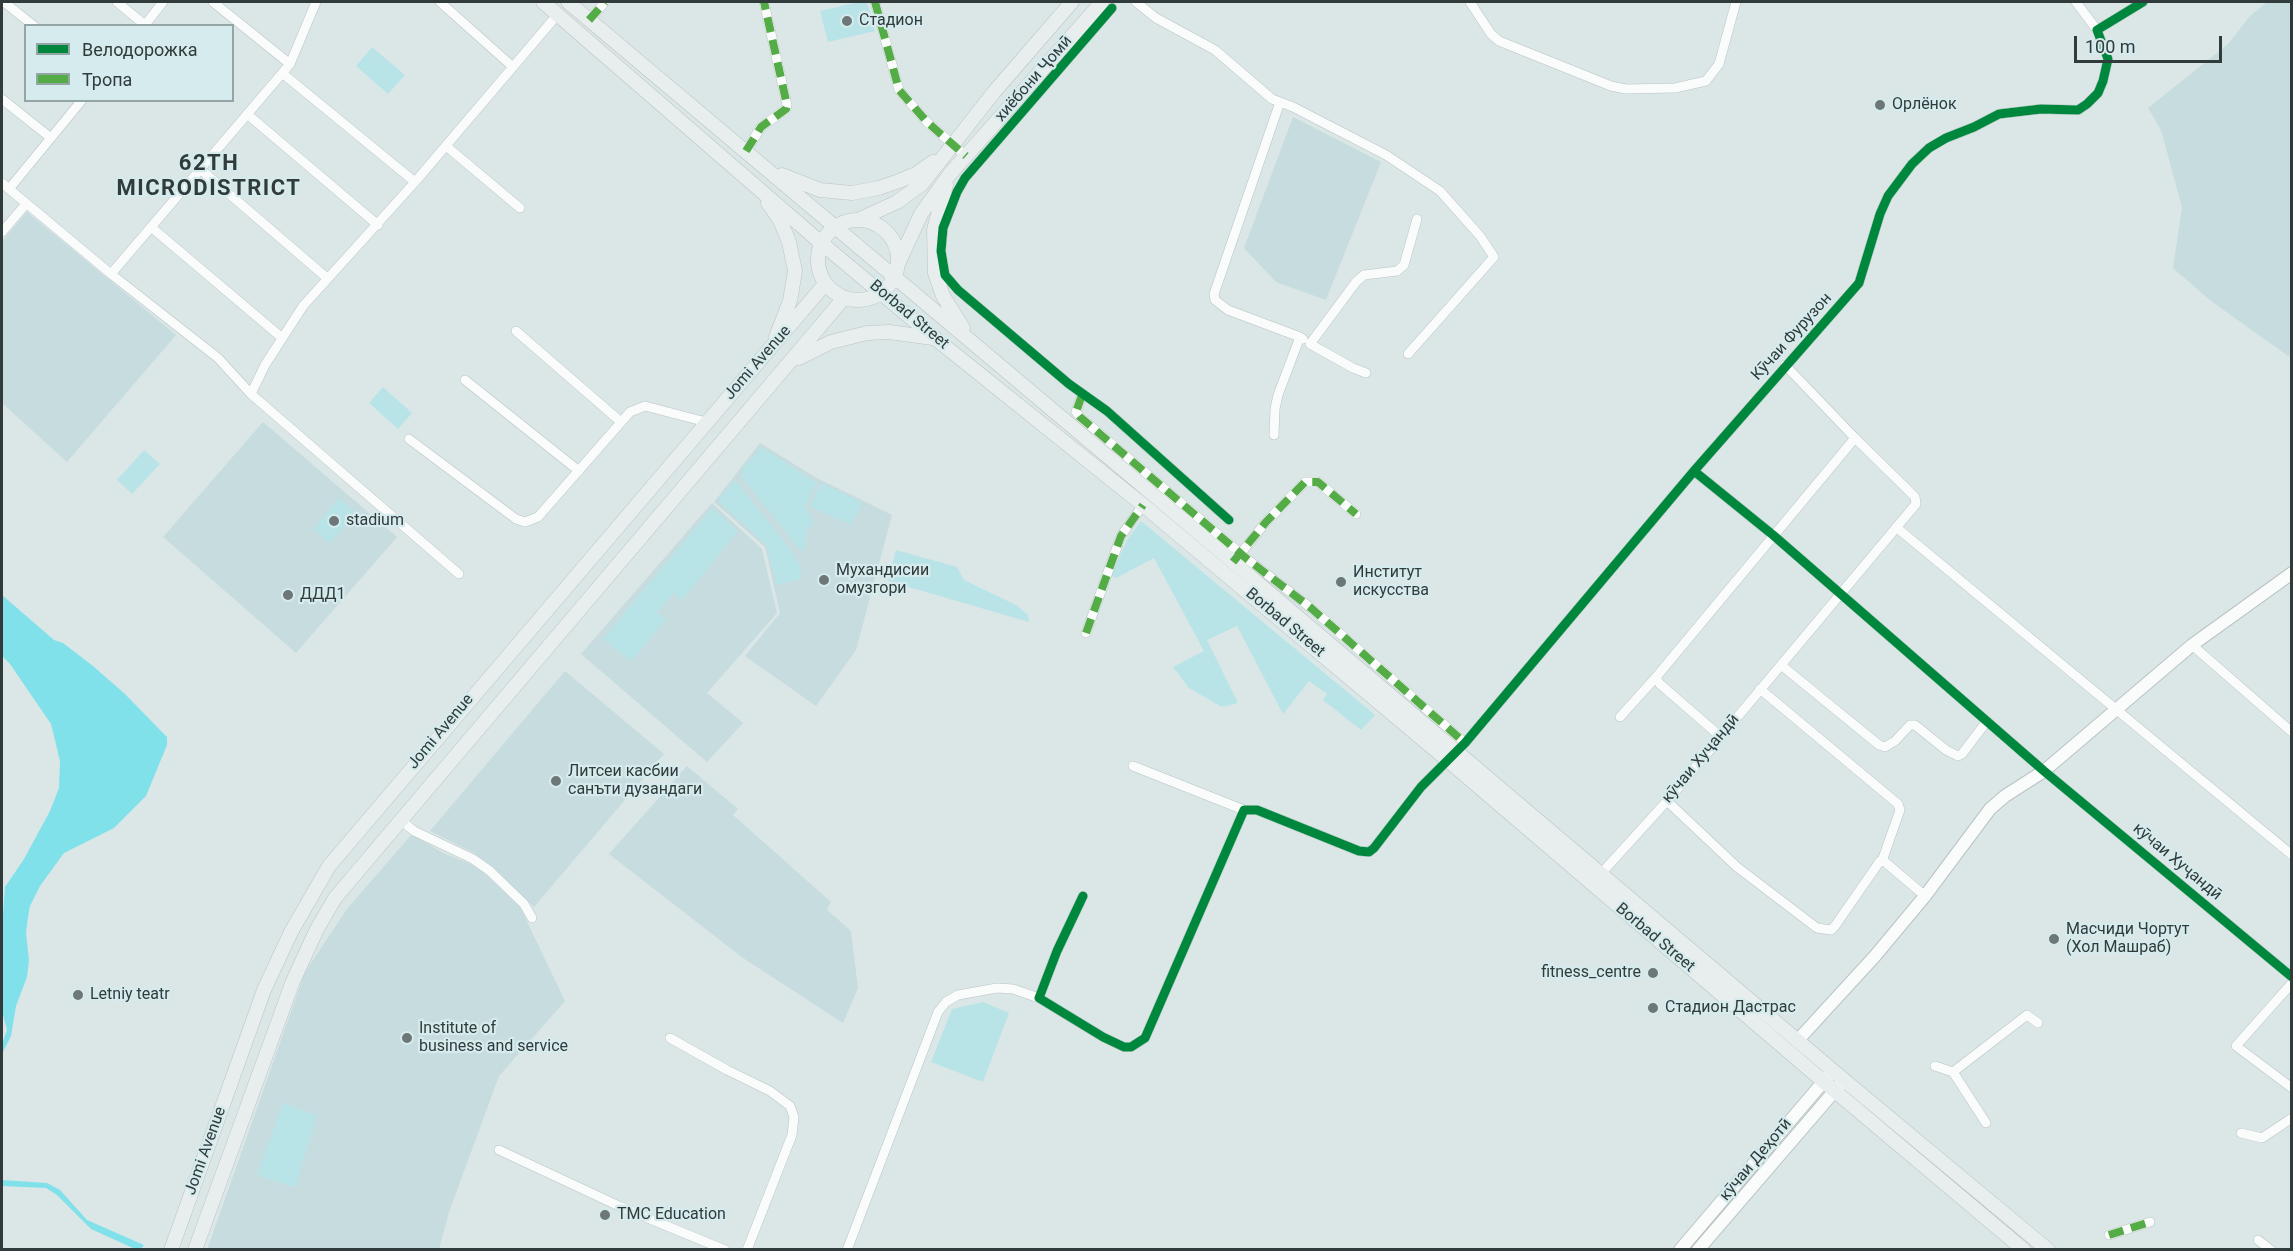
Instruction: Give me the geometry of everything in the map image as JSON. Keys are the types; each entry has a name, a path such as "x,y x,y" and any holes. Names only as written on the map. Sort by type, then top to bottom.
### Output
{"main road":[{"name":"Borbad Street","path":"543,2 820,243 936,339 1143,505 1457,751"},
{"name":"Borbad Street","path":"568,2 836,226 896,270 971,340 1237,558 1457,751 1596,879 1833,1081 2024,1250"},
{"name":"хиёбони Ҷомӣ","path":"836,226 847,220 860,219 897,202 922,184 1067,3"},
{"name":"хиёбони Ҷомӣ","path":"882,292 896,270 921,214 949,175 1015,110 1107,5"},
{"path":"766,168 820,190 852,193 879,188 916,174 948,149"},
{"path":"949,175 938,231 935,273 943,282 943,296 971,340"},
{"path":"757,187 780,220 789,242 795,271 790,301 770,350"},
{"path":"860,219 878,225 892,238 897,250 896,270"},
{"path":"836,226 820,243 817,262 825,284 844,298 863,299 882,292"},
{"name":"Jomi Avenue","path":"171,1250 264,990 314,888 347,842 825,284"},
{"name":"Jomi Avenue","path":"195,1250 276,1023 317,929 335,898 741,416 790,364 844,298"},
{"path":"790,364 831,342 867,333 889,332 936,339"},
{"path":"460,711 477,728"},
{"name":"Borbad Street","path":"1596,879 1798,1040 1833,1081 2048,1250"}],"street":[{"path":"4,2 32,24"},
{"path":"117,2 143,24"},
{"path":"145,24 163,2"},
{"path":"213,2 290,64"},
{"path":"111,274 290,64 316,2"},
{"path":"440,2 513,67"},
{"path":"589,20 605,2"},
{"path":"746,151 761,127 786,109 787,105 764,2"},
{"path":"875,2 899,90 948,149 966,156"},
{"path":"1136,2 1156,18 1215,50 1272,99 1386,155 1440,191 1492,251 1494,257 1408,354"},
{"path":"1470,2 1491,34 1499,41 1611,86 1626,89 1675,88 1706,81 1719,64 1736,2"},
{"name":"Кӯчаи Фурузон","path":"1244,810 1257,810 1359,851 1369,852 1374,848 1421,788 1457,751 1785,365 1859,283 1880,214 1888,196 1912,164 1929,148 1946,138 1999,114 2041,109 2078,110 2098,93 2108,60 2097,30 2076,2"},
{"path":"2097,30 2143,2"},
{"path":"250,394 281,337 303,306 378,225 558,14"},
{"path":"282,73 415,182"},
{"path":"2,99 51,138"},
{"path":"80,102 51,138 5,186 111,274 218,358 250,394 459,574"},
{"path":"1280,102 1214,294 1215,300 1228,310 1300,337 1353,368 1366,373"},
{"path":"938,231 965,178 1015,110"},
{"path":"247,114 378,225"},
{"path":"446,146 520,208"},
{"path":"200,168 327,278"},
{"path":"2,232 26,204"},
{"path":"1310,344 1356,282 1364,275 1398,271 1404,265 1418,219"},
{"path":"151,226 281,337"},
{"path":"943,282 1082,395 1107,411 1229,520"},
{"path":"516,331 621,422"},
{"path":"1274,435 1278,395 1300,337"},
{"name":"кӯчаи Хуҷандӣ","path":"1596,879 1667,801 1916,504 1915,497 1785,365"},
{"path":"465,380 579,471"},
{"path":"1082,395 1076,412 1080,417 1237,558 1266,522 1305,482 1318,482 1356,514"},
{"path":"409,439 516,519 525,522 533,521 538,517 630,412 645,406 706,422"},
{"path":"1620,717 1657,676 1855,438"},
{"name":"кӯчаи Хуҷандӣ","path":"1694,471 1773,535 2044,771 2292,977"},
{"path":"1086,633 1121,536 1143,505"},
{"path":"1896,527 2292,855"},
{"path":"1798,1040 1875,956 1925,896 1990,809 2005,796 2044,771 2192,645 2292,573"},
{"path":"2192,645 2292,732"},
{"path":"1781,665 1879,745 1885,747 1895,741 1910,725 1915,725 1946,750 1958,756 1962,754 1987,721"},
{"path":"1657,676 1660,684 1721,736"},
{"path":"1667,801 1737,867 1817,928 1831,930 1877,863 1882,861 1900,810 1898,804 1760,689"},
{"path":"847,1250 938,1012 946,1002 958,995 997,988 1013,989 1039,998 1103,1037 1124,1047 1131,1047 1140,1042 1149,1028 1244,810 1132,766"},
{"path":"403,822 414,831 473,859 490,871 524,904 532,918"},
{"path":"1882,861 1925,896"},
{"path":"1039,998 1057,951 1083,896"},
{"path":"2292,983 2236,1046 2292,1089"},
{"path":"1953,1072 2027,1015 2038,1023"},
{"path":"670,1038 783,1100 790,1106 794,1117 792,1135 747,1250"},
{"path":"1935,1066 1953,1072 1986,1123"},
{"name":"кӯчаи Деҳотӣ","path":"1680,1250 1833,1081"},
{"name":"кӯчаи Деҳотӣ","path":"1698,1250 1833,1081"},
{"path":"2241,1133 2262,1138 2292,1118"},
{"path":"499,1150 621,1207 726,1250"},
{"path":"2109,1235 2150,1222"},
{"path":"2258,1240 2271,1250"}],"shaded area":[{"name":"Стадион","path":"867,2 875,31 828,42 820,11"},
{"path":"2267,2 2291,2 2291,358 2211,301 2173,268 2182,207 2161,130 2148,108 2228,44 2250,16"},
{"path":"372,47 405,75 388,94 356,66"},
{"path":"1293,117 1381,162 1326,300 1276,282 1244,248"},
{"path":"27,212 176,335 67,462 2,403 2,241"},
{"path":"383,387 412,413 398,429 369,403"},
{"name":"ДДД1","path":"263,422 397,537 296,653 163,537"},
{"name":"Мухандисии омузгори","path":"760,443 815,477 892,515 856,650 816,706 745,656 780,613 765,547 714,502"},
{"path":"762,447 816,483 805,506 813,522 807,531 803,553 742,477 743,468"},
{"path":"144,450 160,464 132,494 117,480"},
{"path":"735,480 794,554 801,570 800,579 777,585 766,544 718,501"},
{"path":"821,483 862,502 851,525 810,506"},
{"name":"stadium","path":"339,498 356,513 330,543 313,529"},
{"path":"712,503 762,549 777,613 707,693 743,723 707,762 581,654"},
{"path":"712,508 738,531 682,600 674,593 657,612 666,620 631,661 603,639"},
{"path":"1141,521 1375,715 1361,730 1323,700 1327,694 1309,681 1283,714 1237,626 1207,640 1238,703 1222,707 1189,688 1173,667 1204,651 1154,558 1116,578 1111,576 1127,540"},
{"path":"896,550 957,567 964,580 1016,605 1028,615 1029,622 888,581"},
{"name":"Литсеи касбии санъти дузандаги","path":"565,671 664,754 534,907 474,853 430,831"},
{"path":"687,766 738,809 733,815 831,902 827,910 851,931 858,988 843,1023 743,958 609,854"},
{"name":"Institute of business and service","path":"412,834 443,853 478,867 520,907 565,1001 499,1076 449,1212 439,1249 207,1250 305,972 347,909"},
{"path":"983,1002 1009,1013 983,1082 931,1062 952,1009"},
{"path":"283,1103 317,1115 295,1188 257,1175"}],"water":[{"path":"2,595 54,640 63,643 125,694 167,737 167,745 146,796 114,828 64,853 40,886 30,906 28,917 27,977 16,1006 11,1036 2,1054 2,1044 7,1030 2,1011 2,930 5,887 24,859 50,811 59,788 60,761 51,724 10,664 2,656"},
{"path":"2,1180 47,1183 60,1190 87,1220 144,1245 141,1249 135,1249 91,1229 57,1195 46,1188 2,1186"}],"marked path":[{"path":"589,20 605,2"},
{"path":"746,151 761,127 786,109 787,105 764,2"},
{"path":"875,2 899,90 927,122 966,156"},
{"path":"1082,395 1076,412 1080,417 1247,559 1311,608 1465,743"},
{"path":"1233,562 1266,522 1305,482 1318,482 1356,514"},
{"path":"1086,633 1121,536 1143,505"},
{"path":"2109,1235 2150,1222"}],"cycle path":[{"path":"1083,896 1057,951 1039,998 1103,1037 1124,1047 1131,1047 1145,1038 1244,810 1257,810 1359,851 1369,852 1374,848 1421,787 1465,743 1694,471 1859,283 1880,214 1888,196 1912,164 1929,148 1946,138 1999,114 2041,109 2078,110 2087,104 2098,93 2108,59 2097,30 2143,2"},
{"path":"1112,8 965,178 943,228 941,251 945,275 958,290 1069,384 1107,411 1229,520"},
{"path":"1694,471 1773,535 2044,771 2292,977"}],"place":[{"name":"Стадион","path":"847,21"},
{"name":"Орлёнок","path":"1880,105"},
{"name":"stadium","path":"334,521"},
{"name":"Мухандисии омузгори","path":"824,580"},
{"name":"Институт искусства","path":"1341,582"},
{"name":"ДДД1","path":"288,595"},
{"name":"Литсеи касбии санъти дузандаги","path":"556,781"},
{"name":"Масчиди Чортут (Хол Машраб)","path":"2054,939"},
{"name":"fitness_centre","path":"1653,973"},
{"name":"Letniy teatr","path":"78,995"},
{"name":"Стадион Дастрас","path":"1653,1008"},
{"name":"Institute of business and service","path":"407,1038"},
{"name":"TMC Education","path":"605,1215"}],"district":[{"name":"62TH MICRODISTRICT","path":"209,176"}]}
